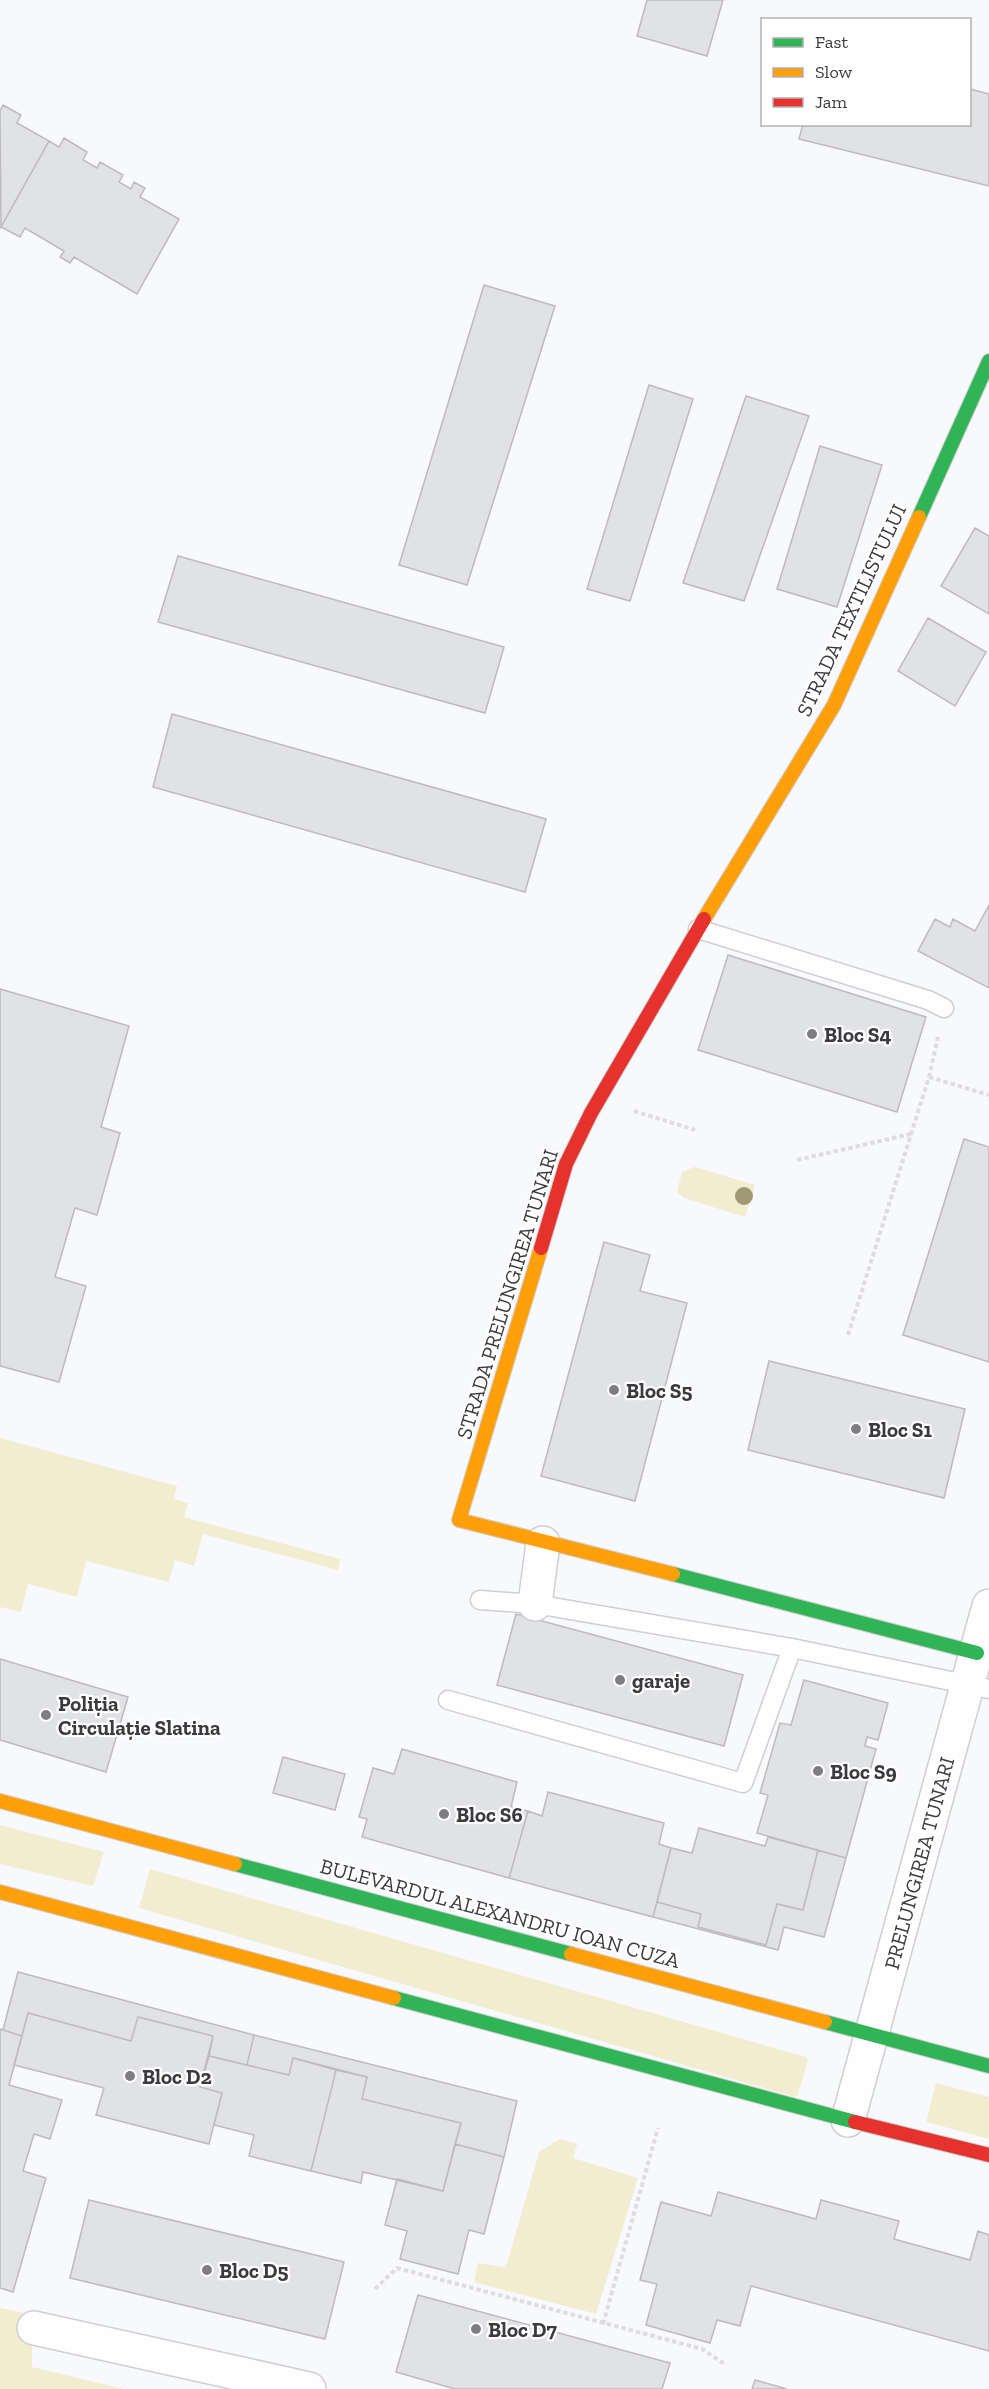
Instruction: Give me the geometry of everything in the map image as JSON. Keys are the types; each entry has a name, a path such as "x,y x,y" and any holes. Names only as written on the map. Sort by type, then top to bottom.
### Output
{"main road":[{"name":"STRADA TEXTILISTULUI","path":"698,929 834,705 989,361"},
{"name":"STRADA PRELUNGIREA TUNARI","path":"543,1543 459,1520 566,1164 599,1100 698,929"},
{"path":"543,1543 666,1571 907,1637 978,1675"},
{"name":"BULEVARDUL ALEXANDRU IOAN CUZA","path":"0,1802 989,2066"},
{"path":"0,1892 848,2120 989,2155"}],"street":[{"path":"535,1604 543,1543"},
{"name":"PRELUNGIREA TUNARI","path":"848,2120 978,1675 989,1606"},
{"path":"34,2328 250,2382 309,2389"}],"lane":[{"path":"698,929 928,1000 944,1008"},
{"path":"480,1600 535,1604 792,1648 978,1675"},
{"path":"448,1700 742,1783 792,1648"}],"path":[{"path":"848,1335 929,1077 944,1008"},
{"path":"929,1077 989,1095"},
{"path":"599,1100 695,1130"},
{"path":"797,1160 911,1134"},
{"path":"603,2324 658,2128"},
{"path":"375,2289 397,2268 702,2349 726,2365"}],"shaded area":[{"path":"695,1167 755,1185 745,1217 684,1198 677,1192 682,1172"},
{"path":"0,1438 177,1486 174,1499 188,1503 184,1517 340,1559 338,1570 203,1534 194,1566 175,1560 169,1582 86,1561 77,1597 28,1584 21,1612 0,1607"},
{"path":"0,1825 104,1852 93,1886 0,1864"},
{"path":"150,1869 806,2057 808,2060 798,2094 795,2097 139,1908"},
{"path":"936,2083 989,2097 989,2139 926,2122"},
{"path":"560,2139 577,2144 573,2158 638,2178 596,2314 474,2282 478,2263 504,2267 539,2152"},
{"path":"0,2308 25,2313 19,2338 32,2341 32,2367 124,2389 0,2389"}],"building":[{"path":"647,0 723,0 707,56 637,36"},
{"path":"971,89 989,94 989,186 799,139 802,126 971,126"},
{"path":"3,105 21,115 17,123 49,141 1,227 0,111"},
{"path":"64,138 87,152 83,160 97,168 100,162 123,175 119,182 131,189 134,182 145,188 140,197 179,219 137,294 74,257 70,263 60,257 64,251 25,228 20,237 1,227 49,141 59,147"},
{"path":"484,285 555,306 467,585 399,565"},
{"path":"649,385 693,399 630,601 587,589"},
{"path":"746,396 809,416 744,601 683,583"},
{"path":"820,446 882,465 837,607 777,589"},
{"path":"975,528 989,536 989,614 941,586"},
{"path":"178,556 504,647 485,713 158,622"},
{"path":"928,618 986,652 955,706 898,671"},
{"path":"172,714 546,819 525,892 153,787"},
{"path":"989,905 989,988 918,951 935,919 950,927 953,919 975,931"},
{"name":"Bloc S4","path":"728,955 926,1017 897,1112 698,1050"},
{"path":"0,989 129,1026 101,1127 120,1133 97,1215 75,1208 55,1277 86,1286 59,1382 0,1366"},
{"path":"964,1139 989,1147 989,1362 903,1335"},
{"name":"Bloc S5","path":"604,1242 650,1255 640,1291 687,1303 635,1501 541,1476"},
{"name":"Bloc S1","path":"769,1361 965,1409 944,1498 748,1450"},
{"name":"garaje","path":"516,1614 743,1675 724,1746 497,1685"},
{"path":"0,1659 128,1697 106,1772 0,1740"},
{"name":"Bloc S9","path":"804,1680 888,1703 878,1740 867,1737 865,1746 876,1749 846,1858 757,1833 768,1795 760,1793 780,1723 791,1725"},
{"name":"Bloc S6","path":"402,1749 517,1782 511,1807 528,1811 509,1878 362,1837 367,1819 359,1817 373,1768 394,1774"},
{"path":"283,1757 345,1774 335,1810 273,1793"},
{"path":"548,1792 664,1823 659,1844 671,1848 653,1917 509,1878 528,1811 542,1816"},
{"path":"699,1828 765,1846 768,1837 846,1858 824,1937 784,1927 778,1950 653,1917 671,1848 692,1853"},
{"path":"699,1828 765,1846 768,1837 818,1850 803,1910 777,1904 766,1945 698,1927 701,1914 657,1902 671,1848 692,1853"},
{"path":"18,1972 254,2035 247,2065 209,2056 213,2036 138,2017 131,2041 28,2013 22,2036 3,2030"},
{"name":"Bloc D2","path":"28,2013 131,2041 138,2017 213,2036 200,2087 222,2093 209,2144 96,2115 104,2088 14,2065"},
{"path":"0,2029 22,2036 9,2085 62,2100 50,2139 34,2134 23,2171 46,2178 13,2292 0,2288"},
{"path":"254,2035 517,2101 504,2157 455,2144 461,2123 362,2099 367,2077 293,2058 289,2075 247,2065"},
{"path":"209,2056 289,2075 293,2058 336,2070 311,2171 249,2156 254,2135 214,2125 222,2093 200,2087"},
{"path":"336,2070 367,2077 362,2099 461,2123 443,2191 363,2172 361,2183 311,2171"},
{"path":"455,2144 504,2157 484,2234 469,2230 458,2274 400,2259 407,2231 385,2225 397,2179 443,2191"},
{"path":"718,2192 816,2219 821,2200 899,2221 894,2239 970,2260 978,2231 989,2235 989,2351 751,2286 740,2326 717,2320 710,2343 646,2325 657,2284 640,2280 661,2202 711,2216"},
{"name":"Bloc D5","path":"89,2200 344,2262 325,2339 70,2278"},
{"name":"Bloc D7","path":"418,2295 670,2363 662,2389 455,2389 396,2372"},
{"path":"755,2380 787,2389 752,2389"}],"traffic: fast":[{"path":"919,517 989,361"},
{"path":"673,1574 977,1653"},
{"path":"235,1864 571,1954"},
{"path":"394,1998 855,2122"},
{"path":"825,2022 989,2066"}],"traffic: slow":[{"path":"704,919 834,705 919,517"},
{"path":"541,1248 459,1520 673,1574"},
{"path":"0,1801 235,1864"},
{"path":"0,1892 394,1998"},
{"path":"571,1954 825,2022"}],"traffic: jam":[{"path":"541,1248 566,1164 591,1113 704,919"},
{"path":"855,2122 989,2155"}],"place":[{"name":"Bloc S4","path":"812,1034"},
{"name":"Bloc S5","path":"614,1390"},
{"name":"Bloc S1","path":"856,1429"},
{"name":"garaje","path":"620,1680"},
{"name":"Poliția Circulație Slatina","path":"46,1715"},
{"name":"Bloc S9","path":"818,1771"},
{"name":"Bloc S6","path":"444,1814"},
{"name":"Bloc D2","path":"130,2076"},
{"name":"Bloc D5","path":"207,2270"},
{"name":"Bloc D7","path":"476,2329"}]}
